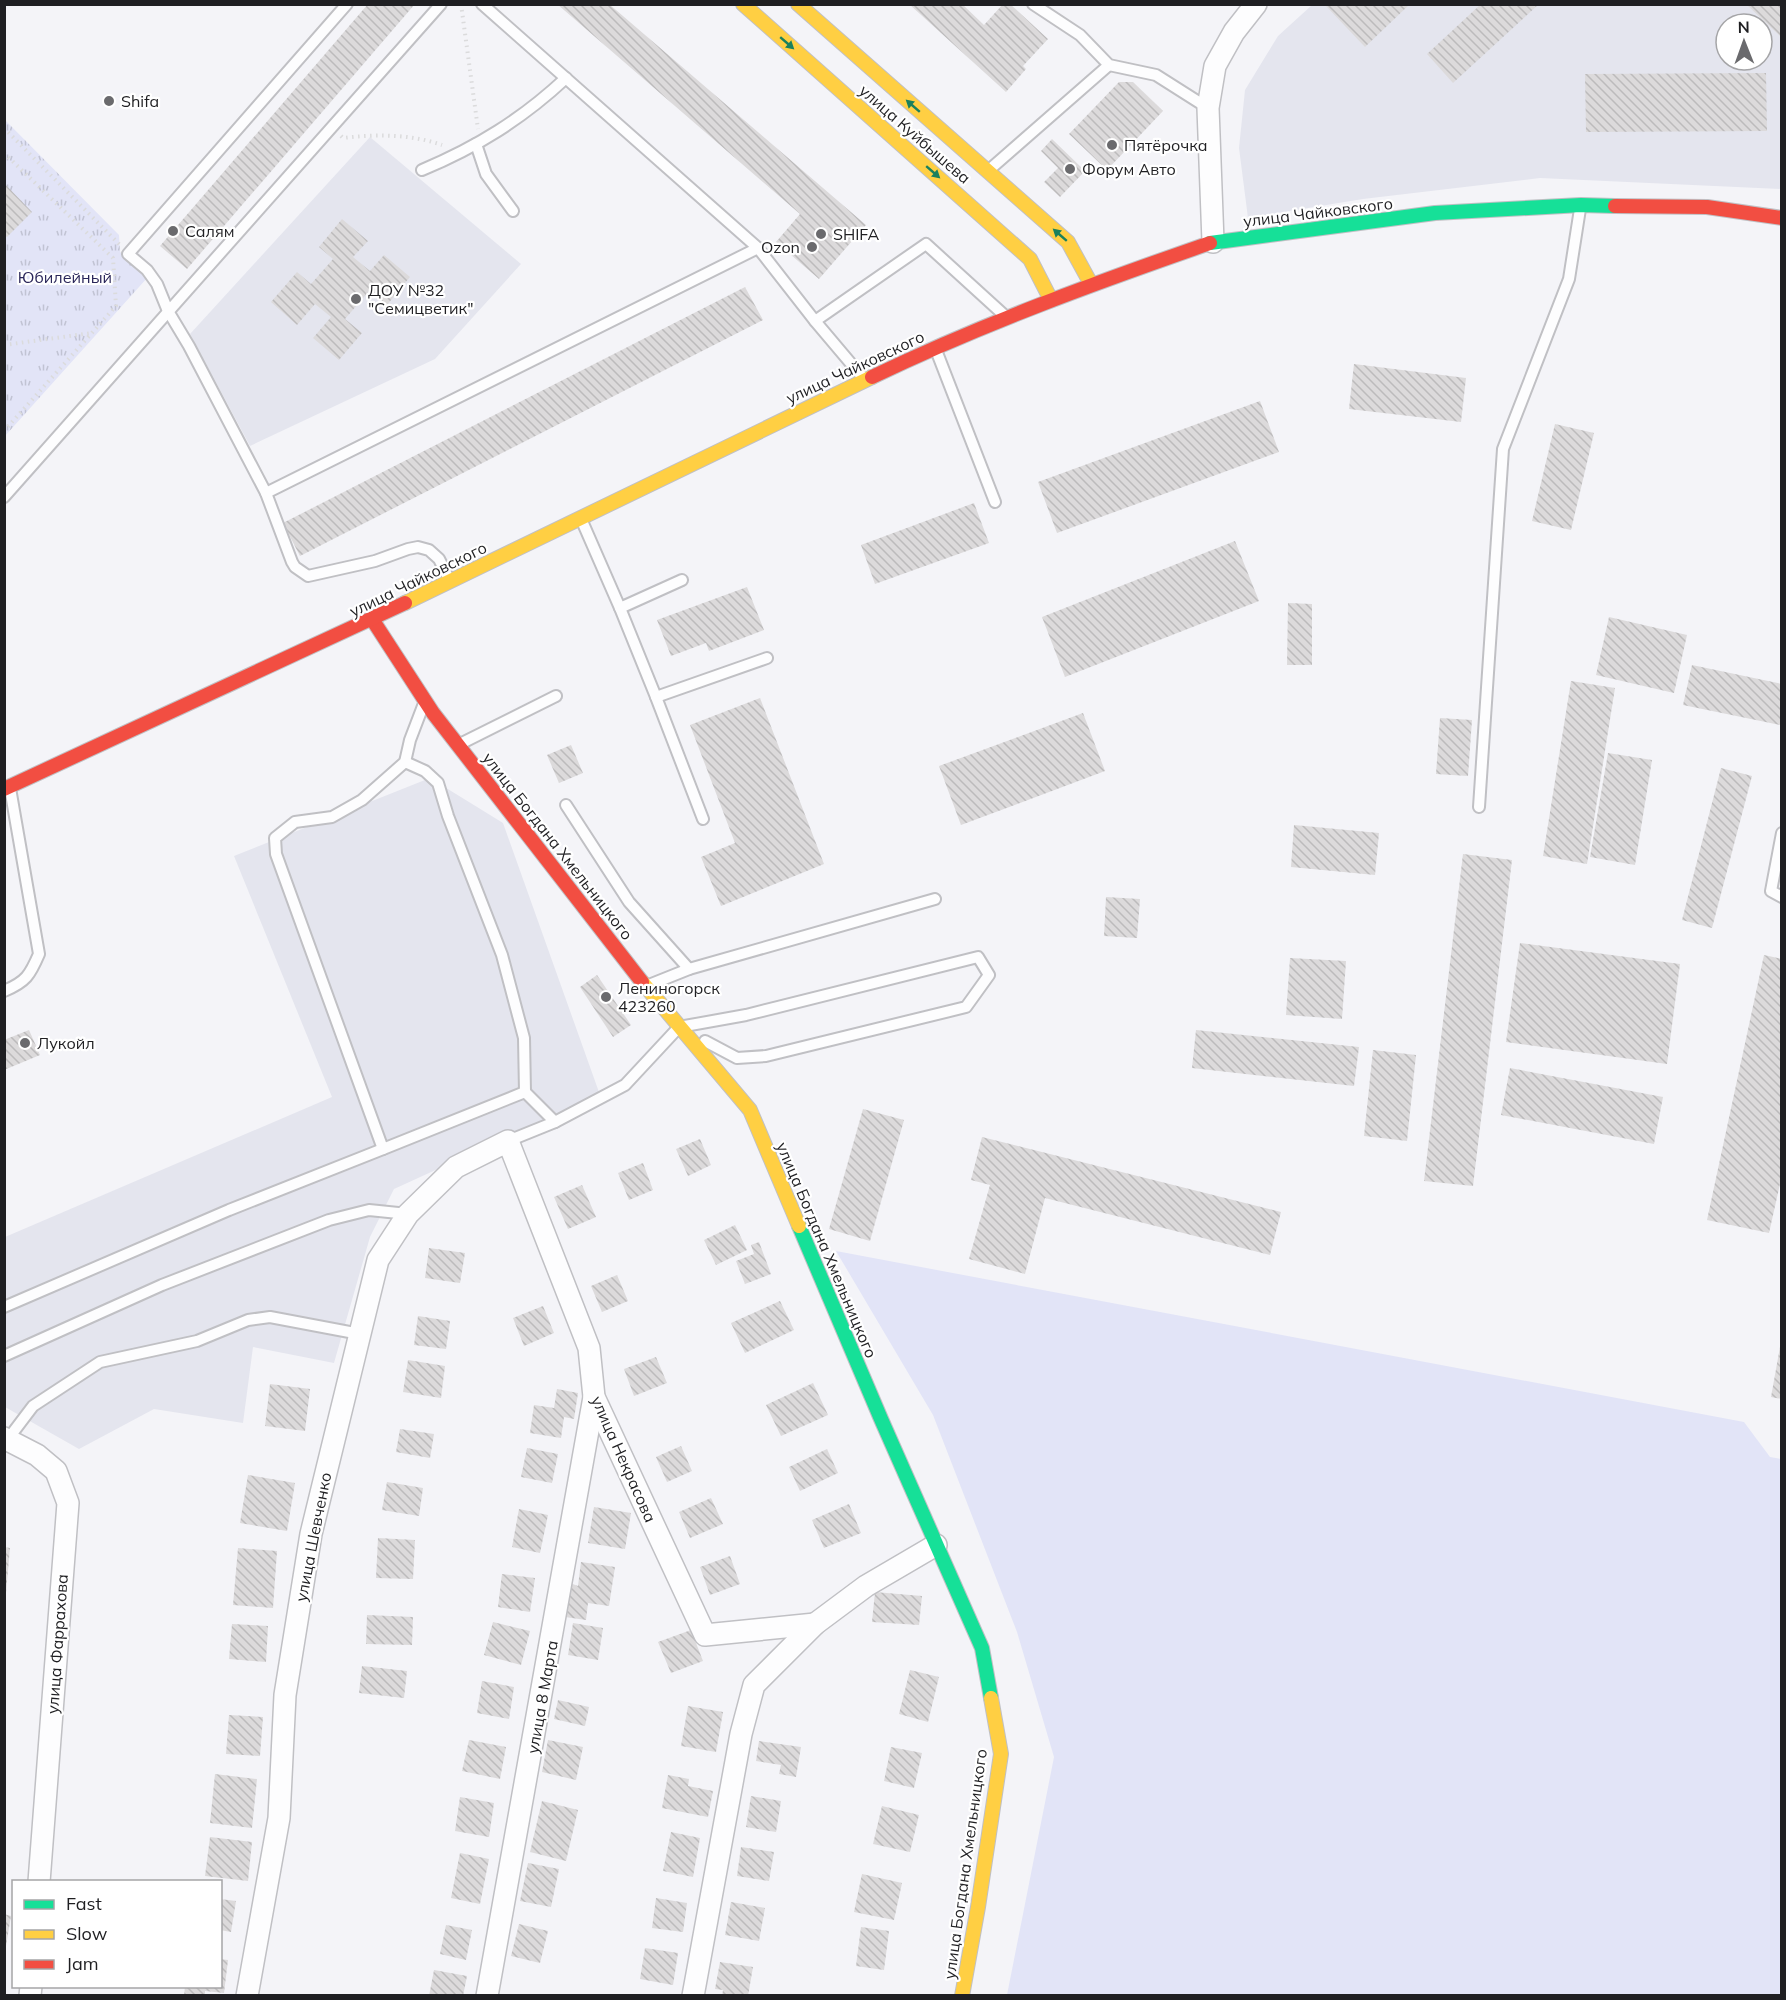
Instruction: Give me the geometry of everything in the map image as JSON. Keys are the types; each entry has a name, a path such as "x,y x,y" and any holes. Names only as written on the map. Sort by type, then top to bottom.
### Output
{"main road":[{"name":"улица Куйбышева","path":"743,4 1030,259 1051,300"},
{"name":"улица Куйбышева","path":"798,4 1068,242 1091,284"},
{"name":"улица Чайковского","path":"7,787 372,620 935,347 1091,284 1213,242 1435,213 1581,205 1707,207 1782,218"},
{"name":"улица Богдана Хмельницкого","path":"372,620 458,745 646,986 750,1110 982,1648 1001,1754 962,1995"}],"street":[{"path":"1213,242 1208,108 1215,66 1234,32 1256,4"},
{"name":"улица Шевченко","path":"247,1995 279,1818 285,1695 311,1534 378,1260 408,1214 456,1167 508,1142"},
{"name":"улица Некрасова","path":"508,1142 589,1348 594,1397 705,1635 814,1624"},
{"name":"улица 8 Марта","path":"487,1995 594,1397"},
{"name":"улица Фаррахова","path":"6,1439 37,1455 56,1471 68,1503 39,1880"},
{"path":"693,1995 741,1734 754,1685 814,1624 866,1586 936,1545"}],"lane":[{"path":"347,4 128,254 153,277 168,311 189,346 266,493 295,567 308,576 375,561 418,547 429,550 439,559 450,581"},
{"path":"4,497 441,4"},
{"path":"482,4 758,248 864,380"},
{"path":"1033,4 1080,35 1108,65 1156,75 1208,108"},
{"path":"987,172 1108,65"},
{"path":"422,170 478,143 528,111 566,78"},
{"path":"478,143 486,174 513,211"},
{"path":"1479,807 1503,449 1569,279 1581,205"},
{"path":"815,321 926,244 1006,317"},
{"path":"266,493 758,248"},
{"path":"935,347 995,502"},
{"path":"580,518 657,697 703,819"},
{"path":"620,608 682,580"},
{"path":"657,697 767,658"},
{"path":"458,745 556,696"},
{"path":"383,1149 276,854 275,838 295,822 332,816 362,800 405,762 410,740 425,700"},
{"path":"405,762 425,771 438,783 502,955 524,1038 525,1092 555,1122"},
{"path":"4,991 21,984 32,971 39,954 7,787"},
{"path":"566,805 629,902 689,969"},
{"path":"1782,833 1771,891 1782,897"},
{"path":"646,986 689,969 935,899"},
{"path":"508,1142 555,1122 625,1085 679,1027 746,1016 978,957 989,975 966,1007 766,1056 737,1058 679,1027"},
{"path":"4,1307 229,1210 525,1092"},
{"path":"4,1356 162,1285 329,1220 369,1210 408,1214"},
{"path":"6,1439 33,1406 100,1362 197,1341 248,1320 270,1317 360,1334"}],"path":[{"path":"461,4 478,143"},
{"path":"4,128 128,254"},
{"path":"330,129 343,138 370,135 412,138 461,152"},
{"path":"4,153 113,258 116,306 4,431"},
{"path":"4,345 92,333"}],"shaded area":[{"path":"1312,5 1781,5 1781,189 1540,178 1363,199 1248,218 1239,148 1245,90 1278,36"},
{"name":"ДОУ №32 \"Семицветик\"","path":"370,137 521,264 435,359 250,446 190,334"},
{"path":"430,778 503,823 600,1095 394,1189 370,1237 334,1363 253,1347 243,1423 154,1409 79,1449 5,1407 5,1237 332,1097 234,856"}],"green space":[{"name":"Юбилейный","path":"5,120 119,235 120,252 148,277 5,436"},
{"path":"836,1251 1744,1422 1770,1457 1781,1459 1781,1995 1007,1995 1054,1757 1017,1632 933,1415"}],"building":[{"path":"368,4 415,4 187,269 160,246"},
{"path":"557,4 609,4 866,225 819,279 776,242 800,214"},
{"path":"909,4 962,4 984,25 1003,4 1010,4 1048,39 1023,66 1026,69 1006,92"},
{"path":"1328,4 1410,4 1365,47 1326,6"},
{"path":"1481,4 1539,4 1453,83 1427,54"},
{"path":"1746,4 1782,4 1782,38 1774,30 1774,12 1754,12"},
{"path":"1766,73 1767,131 1586,132 1585,74"},
{"path":"1119,82 1133,82 1163,111 1107,170 1069,134"},
{"name":"Форум Авто","path":"1052,139 1085,171 1060,197 1044,182 1058,168 1041,151"},
{"path":"4,183 32,212 7,237 4,235"},
{"path":"342,219 368,241 353,257 370,271 384,255 410,277 387,305 370,290 345,319 362,333 339,360 313,338 331,317 315,304 297,325 271,302 297,272 311,284 333,259 319,247"},
{"path":"745,287 763,320 300,556 283,523"},
{"path":"1354,364 1466,378 1461,422 1349,409"},
{"path":"1260,401 1279,452 1057,533 1038,482"},
{"path":"1555,424 1594,433 1571,530 1532,521"},
{"path":"974,503 989,543 875,584 861,545"},
{"path":"1235,541 1259,601 1065,677 1042,617"},
{"path":"747,587 764,630 709,651 706,643 671,656 657,620"},
{"path":"1288,603 1312,604 1312,665 1287,665"},
{"path":"1609,617 1687,635 1674,693 1596,675"},
{"path":"1692,665 1782,684 1780,725 1683,705"},
{"path":"1571,681 1615,688 1587,864 1543,856"},
{"path":"760,698 824,864 721,906 701,857 735,843 690,725"},
{"path":"1083,713 1105,771 961,825 939,766"},
{"path":"1440,718 1472,720 1468,776 1436,774"},
{"path":"571,745 583,773 559,783 547,755"},
{"path":"1608,753 1652,760 1635,865 1590,857"},
{"path":"1721,768 1752,776 1712,928 1682,920"},
{"path":"1294,825 1379,833 1375,875 1291,867"},
{"path":"1463,854 1512,860 1473,1186 1424,1181"},
{"path":"1106,897 1140,899 1137,938 1104,936"},
{"path":"1520,943 1680,964 1667,1064 1506,1042"},
{"path":"1764,955 1782,959 1782,1175 1769,1233 1707,1220"},
{"path":"1290,958 1346,961 1342,1019 1286,1015"},
{"path":"597,975 631,1025 613,1037 580,987"},
{"path":"29,1030 40,1055 4,1070 4,1040"},
{"path":"1196,1030 1359,1047 1354,1086 1192,1068"},
{"path":"1373,1050 1416,1055 1407,1141 1364,1136"},
{"path":"1510,1068 1663,1097 1654,1144 1501,1115"},
{"path":"863,1109 904,1120 870,1241 829,1229"},
{"path":"982,1137 1281,1212 1270,1255 1045,1198 1025,1274 969,1259 990,1185 971,1180"},
{"path":"700,1139 711,1165 688,1176 676,1149"},
{"path":"643,1163 653,1190 629,1200 618,1173"},
{"path":"582,1185 596,1217 568,1229 554,1197"},
{"path":"735,1225 747,1250 716,1265 704,1240"},
{"path":"759,1242 771,1274 745,1284 736,1261 754,1254 751,1245"},
{"path":"429,1248 465,1253 460,1283 425,1278"},
{"path":"617,1275 628,1301 602,1312 591,1286"},
{"path":"780,1301 794,1330 745,1353 731,1323"},
{"path":"543,1306 554,1333 524,1346 513,1318"},
{"path":"418,1316 450,1321 446,1349 414,1345"},
{"path":"1780,1347 1782,1347 1782,1399 1771,1397"},
{"path":"656,1357 667,1383 634,1396 624,1369"},
{"path":"408,1360 445,1366 441,1398 403,1392"},
{"path":"813,1383 828,1415 781,1436 766,1405"},
{"path":"270,1384 310,1389 305,1431 265,1426"},
{"path":"557,1389 578,1393 574,1419 564,1417 561,1438 530,1433 534,1405 554,1408"},
{"path":"400,1429 434,1434 430,1458 396,1452"},
{"path":"681,1446 692,1471 667,1482 656,1457"},
{"path":"527,1448 558,1454 552,1483 521,1477"},
{"path":"827,1449 838,1473 800,1491 789,1467"},
{"path":"248,1475 295,1483 287,1531 240,1523"},
{"path":"387,1482 423,1488 419,1516 382,1510"},
{"path":"711,1498 723,1524 690,1538 679,1512"},
{"path":"849,1504 861,1533 824,1548 812,1520"},
{"path":"594,1507 631,1513 625,1549 588,1543"},
{"path":"519,1509 548,1515 540,1553 512,1547"},
{"path":"378,1538 415,1540 413,1579 376,1578"},
{"path":"4,1547 10,1548 6,1593 4,1593"},
{"path":"238,1548 277,1551 273,1608 233,1605"},
{"path":"730,1556 740,1584 710,1595 700,1567"},
{"path":"581,1562 615,1567 609,1606 588,1603 586,1620 565,1617 570,1583 578,1586"},
{"path":"502,1574 535,1578 530,1612 498,1607"},
{"path":"875,1592 922,1596 919,1625 872,1622"},
{"path":"367,1615 413,1617 412,1645 366,1644"},
{"path":"493,1622 530,1631 521,1665 484,1655"},
{"path":"573,1623 603,1628 598,1660 568,1655"},
{"path":"232,1624 268,1626 266,1662 229,1659"},
{"path":"691,1630 703,1661 671,1673 658,1642"},
{"path":"362,1666 407,1671 404,1698 359,1693"},
{"path":"910,1670 939,1677 928,1722 899,1714"},
{"path":"482,1681 514,1687 509,1719 477,1713"},
{"path":"558,1700 589,1707 585,1726 554,1719"},
{"path":"688,1706 723,1712 716,1752 681,1746"},
{"path":"229,1715 263,1717 260,1756 226,1754"},
{"path":"469,1740 506,1747 500,1779 462,1771"},
{"path":"548,1740 583,1747 576,1780 542,1772"},
{"path":"759,1741 801,1747 796,1777 779,1774 781,1765 756,1761"},
{"path":"891,1747 922,1753 914,1788 884,1781"},
{"path":"215,1774 257,1779 252,1828 210,1823"},
{"path":"668,1775 689,1779 688,1786 713,1791 708,1817 662,1808"},
{"path":"751,1796 781,1801 776,1832 746,1827"},
{"path":"460,1797 494,1803 489,1837 455,1831"},
{"path":"542,1801 578,1810 566,1861 530,1852"},
{"path":"882,1806 919,1815 910,1852 873,1844"},
{"path":"671,1832 700,1838 693,1877 663,1871"},
{"path":"210,1837 252,1842 248,1881 205,1876"},
{"path":"741,1847 774,1852 769,1881 737,1876"},
{"path":"460,1853 489,1859 480,1904 451,1898"},
{"path":"528,1863 559,1869 551,1907 520,1901"},
{"path":"862,1874 902,1883 894,1920 854,1912"},
{"path":"656,1898 687,1903 683,1932 652,1928"},
{"path":"222,1899 236,1901 231,1932 222,1930"},
{"path":"731,1902 765,1908 759,1941 725,1935"},
{"path":"4,1914 11,1916 6,1946 4,1946"},
{"path":"519,1924 548,1931 540,1963 511,1956"},
{"path":"446,1925 472,1930 466,1960 440,1954"},
{"path":"861,1927 889,1931 884,1970 856,1966"},
{"path":"645,1948 678,1953 673,1985 640,1979"},
{"path":"222,1959 228,1960 224,1993 205,1991 205,1996 184,1996 185,1988 222,1988"},
{"path":"720,1962 753,1967 748,1996 722,1996 723,1990 715,1989"},
{"path":"434,1970 467,1976 463,1996 429,1996"}],"traffic: fast":[{"path":"1210,243 1435,213 1581,205 1615,206"},
{"path":"799,1226 982,1648 991,1698"}],"traffic: slow":[{"path":"743,4 1030,259 1051,300"},
{"path":"798,4 1068,242 1091,284"},
{"path":"405,603 872,377"},
{"path":"642,982 750,1110 799,1226"},
{"path":"962,1996 1001,1754 991,1698"}],"traffic: jam":[{"path":"1615,206 1707,207 1782,218"},
{"path":"872,377 955,339 1039,305 1210,243"},
{"path":"4,789 405,603"},
{"path":"372,619 433,713 642,982"}],"place":[{"name":"Shifa","path":"109,101"},
{"name":"Пятёрочка","path":"1112,145"},
{"name":"Форум Авто","path":"1070,169"},
{"name":"Салям","path":"173,231"},
{"name":"SHIFA","path":"821,234"},
{"name":"Ozon","path":"812,247"},
{"name":"ДОУ №32 \"Семицветик\"","path":"356,299"},
{"name":"Лениногорск 423260","path":"606,997"},
{"name":"Лукойл","path":"25,1043"}]}
